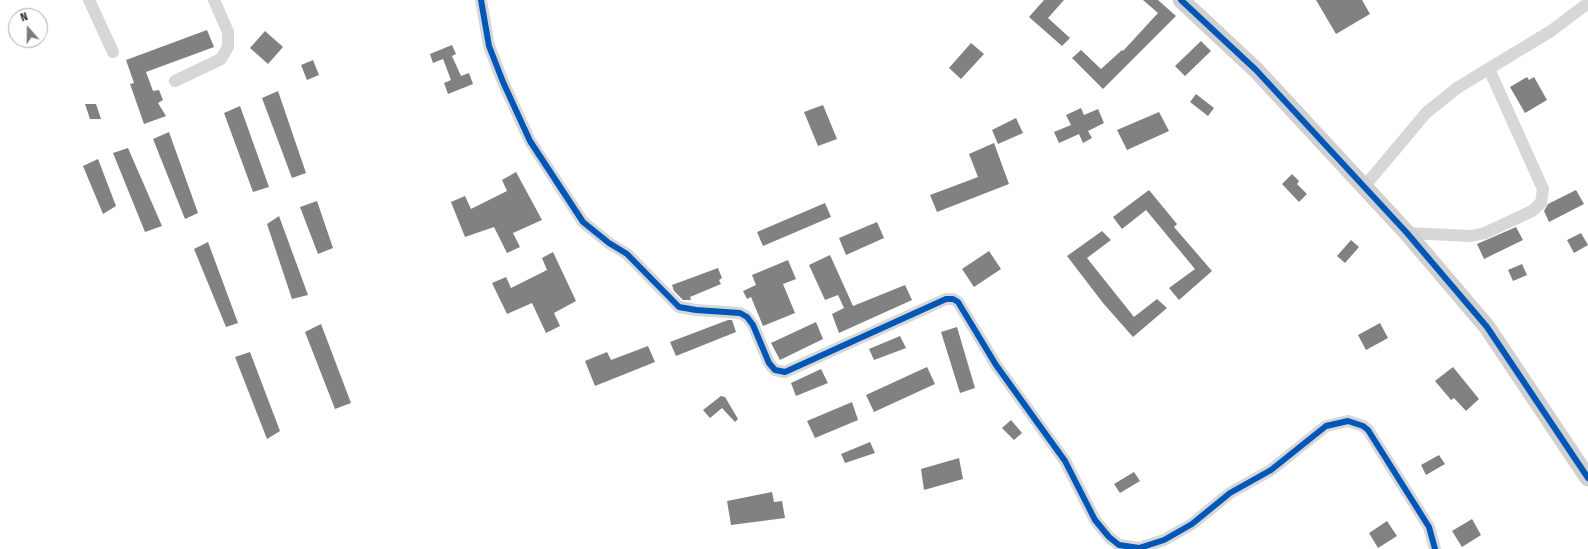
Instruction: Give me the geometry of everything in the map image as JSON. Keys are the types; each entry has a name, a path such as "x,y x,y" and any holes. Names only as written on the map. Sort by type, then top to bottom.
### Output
{"street":[{"path":"89,0 113,52"},
{"path":"175,81 221,59 228,47 228,32 214,0"},
{"path":"481,0 489,46 503,82 530,140 583,222 609,243 627,254 679,307 696,310 740,313 747,317 753,325 769,363 775,370 785,372 946,300 953,299 958,302 996,365 1065,461 1095,520 1108,537 1119,546 1139,548 1164,540 1192,524 1230,493 1272,470 1326,426 1348,421 1363,426 1368,430 1429,527 1435,549"},
{"path":"1181,0 1256,70 1363,188 1407,233 1487,327 1588,478"},
{"path":"1363,188 1426,113 1457,88 1551,31 1588,3"},
{"path":"1407,233 1471,236 1485,233 1532,211 1541,203 1543,189 1488,69"}],"building":[{"path":"1044,0 1064,0 1048,18 1070,38 1062,46 1029,17"},
{"path":"1143,0 1158,0 1176,16 1103,89 1072,58 1081,50 1101,69 1122,50 1123,51 1158,13"},
{"path":"1316,0 1362,0 1370,14 1336,34"},
{"path":"207,30 214,47 146,72 153,91 159,90 163,100 158,103 166,116 144,124 130,84 134,83 126,60"},
{"path":"265,31 283,47 268,64 250,48"},
{"path":"1201,41 1211,51 1185,76 1175,66"},
{"path":"971,43 984,54 961,79 949,68"},
{"path":"452,45 456,54 452,56 461,76 469,73 473,84 448,94 444,83 451,80 443,59 433,63 430,54"},
{"path":"313,60 319,75 307,80 301,65"},
{"path":"1527,77 1529,80 1534,77 1547,100 1525,113 1510,87"},
{"path":"278,91 306,173 292,178 262,98"},
{"path":"1196,94 1214,108 1208,116 1190,102"},
{"path":"85,104 96,104 101,119 90,119"},
{"path":"823,105 837,139 818,146 804,112"},
{"path":"240,106 269,187 253,192 224,113"},
{"path":"1081,108 1084,115 1098,109 1104,123 1088,131 1092,138 1083,143 1079,134 1059,143 1054,132 1071,125 1066,115"},
{"path":"1159,112 1169,131 1127,150 1117,130"},
{"path":"1016,118 1023,133 998,144 992,130"},
{"path":"169,132 198,213 185,219 153,139"},
{"path":"994,143 1009,184 937,212 930,195 978,177 969,154"},
{"path":"128,148 162,226 145,232 113,153"},
{"path":"98,159 116,206 103,214 83,166"},
{"path":"516,172 542,220 513,233 520,247 507,253 494,227 465,237 451,202 465,196 471,209 507,191 502,180"},
{"path":"1292,174 1299,181 1297,184 1307,194 1299,202 1282,184"},
{"path":"1149,190 1177,224 1174,227 1212,271 1179,300 1169,288 1195,269 1146,210 1122,229 1113,217"},
{"path":"1576,190 1584,204 1549,222 1544,211 1548,204"},
{"path":"317,201 333,248 318,254 300,207"},
{"path":"825,203 831,217 763,246 757,232"},
{"path":"279,216 308,295 292,299 267,224"},
{"path":"877,222 884,238 846,255 839,238"},
{"path":"1516,227 1523,240 1484,259 1477,244"},
{"path":"1102,231 1111,240 1087,258 1134,317 1157,299 1167,308 1133,337 1103,303 1067,256"},
{"path":"1581,233 1588,245 1574,253 1567,240"},
{"path":"1351,240 1359,247 1345,263 1337,256"},
{"path":"208,242 238,323 226,327 194,249"},
{"path":"989,251 1001,269 974,287 962,269"},
{"path":"553,252 576,301 554,313 560,326 546,333 532,303 507,314 492,283 506,277 511,288 547,270 542,258"},
{"path":"830,255 853,306 905,285 912,300 839,333 832,314 844,308 838,295 825,300 809,265"},
{"path":"788,260 796,279 783,284 795,313 763,326 751,297 747,299 743,291 756,285 752,275"},
{"path":"1522,264 1527,275 1513,281 1508,270"},
{"path":"718,268 722,278 719,280 721,284 690,297 691,300 683,300 674,291 672,285"},
{"path":"728,320 732,320 736,332 676,356 670,342"},
{"path":"816,322 823,339 780,360 771,343"},
{"path":"1380,323 1388,338 1366,350 1358,335"},
{"path":"321,324 351,403 335,409 305,332"},
{"path":"957,327 975,388 960,393 941,332"},
{"path":"900,336 906,348 874,360 869,349"},
{"path":"648,346 655,362 595,386 585,361 607,352 611,360"},
{"path":"250,352 280,431 267,439 235,357"},
{"path":"927,367 935,384 874,412 866,395"},
{"path":"1453,367 1479,399 1466,411 1454,398 1451,400 1435,381"},
{"path":"821,369 828,383 796,396 791,383"},
{"path":"721,396 725,397 738,419 735,422 722,408 710,418 703,410"},
{"path":"852,402 858,420 815,438 807,421"},
{"path":"1011,420 1022,433 1014,440 1002,428"},
{"path":"870,442 875,453 845,463 841,454"},
{"path":"1439,455 1445,464 1426,475 1421,465"},
{"path":"959,458 963,479 924,490 921,469"},
{"path":"1134,472 1140,481 1120,493 1114,484"},
{"path":"772,492 774,502 782,501 785,518 731,525 727,501"},
{"path":"1472,519 1481,535 1462,547 1452,531"},
{"path":"1387,521 1397,536 1378,548 1369,533"}],"cycle path":[{"path":"481,0 489,46 503,82 530,141 583,222 609,243 627,254 679,307 696,310 740,313 747,317 753,325 769,363 775,370 785,372 946,299 953,299 958,302 996,365 1065,461 1095,520 1109,537 1119,545 1139,548 1164,540 1192,524 1230,493 1271,470 1326,426 1348,421 1363,426 1368,430 1429,527 1435,549"},
{"path":"1181,0 1256,70 1407,233 1487,327 1588,478"}]}
